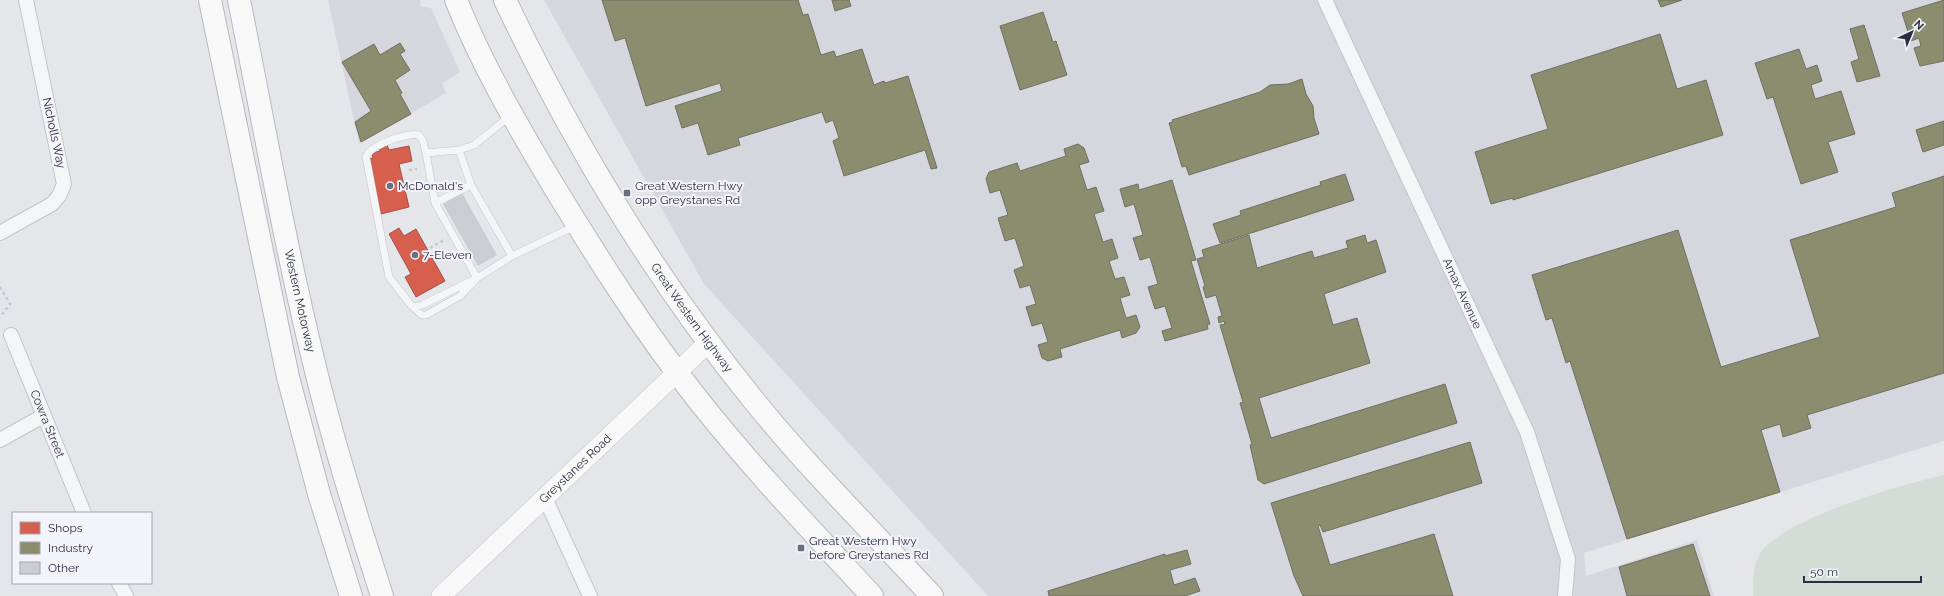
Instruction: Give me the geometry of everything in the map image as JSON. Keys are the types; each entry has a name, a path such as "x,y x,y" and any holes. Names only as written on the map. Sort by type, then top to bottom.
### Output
{"highway":[{"path":"210,0 288,377 319,494 351,596"},
{"name":"Western Motorway","path":"239,0 292,266 313,360 334,440 382,596"},
{"path":"456,0 479,54 512,114 577,225 635,313 677,372 728,438 872,596"},
{"name":"Great Western Highway","path":"505,0 542,75 606,191 709,342 755,403 932,596"}],"main road":[{"name":"Greystanes Road","path":"441,596 709,342"}],"street":[{"name":"Nicholls Way","path":"0,232 52,204 59,196 64,184 26,0"},
{"name":"Amax Avenue","path":"1324,0 1527,432 1568,558 1565,596"},
{"name":"Cowra Street","path":"11,335 84,512"},
{"path":"0,440 43,416"},
{"path":"545,498 590,596"},
{"path":"120,584 126,596"}],"lane":[{"path":"426,153 459,150 474,145 512,114"},
{"path":"412,134 419,135 422,138 435,203 477,278 460,296 426,315 418,313 411,305 389,276 366,157 370,150 377,145 412,134"},
{"path":"459,150 471,185 512,256"},
{"path":"435,203 471,185"},
{"path":"411,305 422,305 477,278 512,256 577,225"}],"path":[{"path":"430,248 452,235"},
{"path":"0,287 10,304 0,317"}],"shaded area":[{"path":"328,0 420,0 421,6 431,8 460,72 442,83 446,93 359,144"},
{"path":"544,0 1944,0 1944,441 1584,553 1586,576 1697,540 1714,596 988,596 704,284"},
{"path":"1944,475 1944,596 1753,596 1754,571 1758,557 1769,543 1789,530 1814,517 1872,495"}],"building: Shops":[{"name":"McDonald's","path":"387,145 389,150 409,146 412,161 399,164 409,207 381,214 369,159 373,158 372,153 380,151 379,147"},
{"name":"7-Eleven","path":"399,228 404,236 416,229 445,281 416,297 405,277 411,274 389,234"}],"building: Industry":[{"path":"602,0 798,0 803,15 808,14 821,55 834,51 836,57 862,49 874,85 884,81 885,83 908,76 937,168 931,169 925,150 844,176 833,141 839,138 833,120 826,123 822,112 738,138 740,145 708,155 698,123 682,128 675,106 722,91 720,83 646,106 625,38 615,41"},
{"path":"832,0 849,0 851,6 835,11"},
{"path":"1658,0 1682,0 1661,7"},
{"path":"1944,0 1944,61 1920,66 1914,48 1921,46 1919,38 1911,41 1902,13"},
{"path":"1043,12 1053,42 1056,41 1067,75 1020,90 1000,26"},
{"path":"1864,25 1880,76 1857,82 1851,62 1859,59 1850,29"},
{"path":"1660,34 1677,89 1706,80 1723,135 1513,200 1513,198 1491,204 1475,152 1548,129 1531,75"},
{"path":"400,43 405,51 400,54 410,70 395,80 402,93 400,94 411,114 361,142 355,122 371,111 342,62 374,44 380,55"},
{"path":"1799,49 1806,69 1817,65 1822,81 1811,85 1815,99 1841,91 1855,134 1828,142 1838,172 1801,184 1773,97 1767,99 1755,63"},
{"path":"1302,79 1306,94 1313,106 1314,118 1319,134 1189,175 1186,166 1182,167 1169,123 1173,122 1172,120 1260,92 1270,85 1288,84"},
{"path":"1944,121 1944,145 1923,152 1916,130"},
{"path":"1078,144 1084,148 1089,162 1079,165 1087,190 1096,187 1104,211 1094,214 1103,242 1112,239 1118,258 1109,261 1115,279 1124,277 1130,295 1120,298 1126,318 1136,315 1140,327 1136,333 1122,338 1120,330 1060,349 1062,357 1048,361 1042,358 1038,345 1048,342 1042,323 1032,326 1026,307 1036,304 1030,285 1020,288 1014,270 1024,266 1015,238 1005,241 998,218 1008,215 1000,190 990,193 986,179 989,172 1017,163 1020,171 1066,156 1064,149"},
{"path":"1345,174 1354,200 1220,243 1213,224 1241,215 1240,211 1321,185 1320,182"},
{"path":"1944,176 1944,373 1807,415 1811,428 1783,437 1780,424 1761,430 1780,492 1627,539 1570,361 1566,363 1552,318 1546,320 1532,275 1678,230 1721,367 1820,337 1790,240 1896,207 1892,193"},
{"path":"1172,180 1196,260 1191,261 1210,324 1207,325 1208,329 1165,341 1162,331 1172,328 1165,306 1155,309 1148,287 1158,284 1150,257 1140,260 1133,238 1143,235 1134,204 1125,207 1120,189 1138,184 1139,190"},
{"path":"1249,235 1257,268 1312,251 1314,258 1348,248 1346,241 1365,235 1367,243 1376,240 1386,272 1324,294 1333,325 1357,318 1370,363 1259,398 1271,438 1445,384 1457,423 1264,484 1258,480 1250,445 1252,444 1240,403 1243,402 1220,325 1225,324 1224,321 1219,323 1218,317 1222,316 1216,295 1206,298 1203,287 1205,286 1197,259 1204,257 1202,250"},
{"path":"1470,442 1482,483 1323,532 1320,525 1318,526 1330,565 1434,534 1453,596 1303,596 1294,576 1271,503"},
{"path":"1693,544 1710,596 1627,596 1619,567"},
{"path":"1187,550 1191,564 1170,570 1174,585 1195,578 1200,591 1185,596 1049,596 1048,591 1165,554 1165,556"}],"building: Other":[{"path":"462,193 497,255 478,266 443,204"}],"place":[{"name":"McDonald's","path":"390,186"},
{"name":"Great Western Hwy opp Greystanes Rd","path":"627,193"},
{"name":"7-Eleven","path":"415,255"},
{"name":"Great Western Hwy before Greystanes Rd","path":"801,548"}]}
